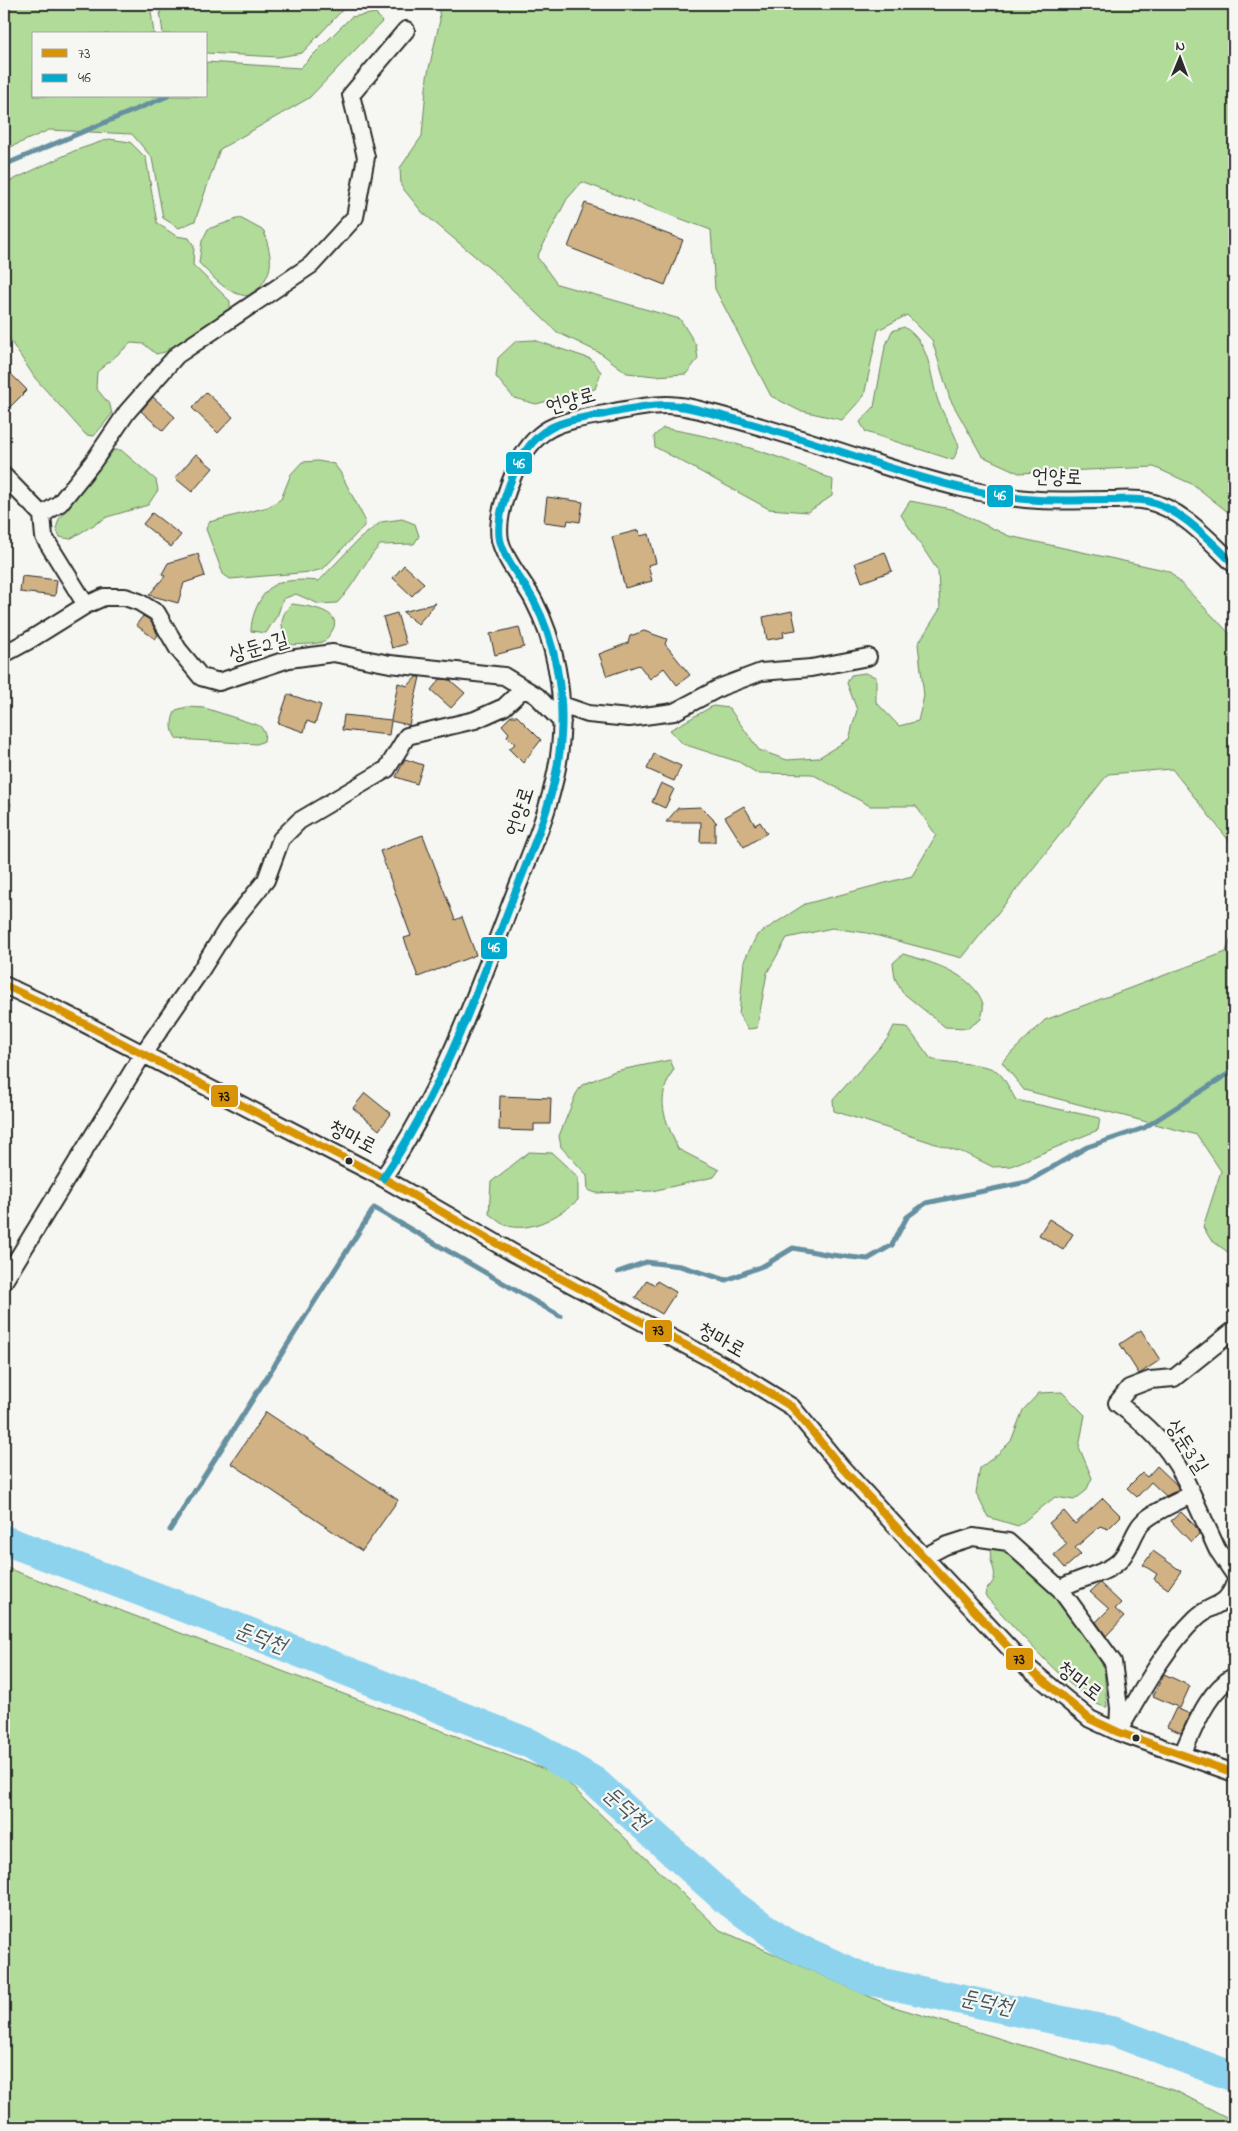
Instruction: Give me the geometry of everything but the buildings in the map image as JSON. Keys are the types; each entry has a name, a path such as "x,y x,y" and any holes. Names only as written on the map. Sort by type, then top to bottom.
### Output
{"street":[{"path":"42,515 60,502 93,462 127,412 177,355 311,265 355,218 366,157 351,96 406,30"},
{"name":"언양로","path":"384,1178 408,1143 440,1080 479,986 548,804 558,757 562,722 562,705 557,669 537,607 500,540 505,495 528,445 543,432 558,423 594,415 665,405 689,407 758,425 930,480 1001,497 1038,500 1147,501 1165,508 1184,519 1234,564"},
{"path":"4,476 32,507 42,515 44,537 86,605"},
{"name":"상둔2길","path":"4,654 28,642 86,605 104,597 125,597 139,602 157,613 178,649 201,677 219,682 290,659 333,653 390,664 504,676 537,696 562,722"},
{"path":"562,705 588,714 629,718 674,712 721,686 761,672 811,668 868,657"},
{"path":"4,1281 143,1054 228,927 266,880 281,839 299,821 387,769 407,736 475,720 504,707 524,688"},
{"name":"청마로","path":"4,985 64,1013 384,1178 515,1254 732,1370 792,1407 842,1468 1026,1666 1090,1719 1118,1732 1234,1773"},
{"name":"상둔3길","path":"1060,1589 1074,1580 1096,1574 1118,1563 1132,1545 1141,1523 1192,1494 1181,1470 1164,1445 1147,1425 1116,1403 1129,1388 1150,1380 1174,1378 1234,1330"},
{"path":"1192,1494 1217,1549 1234,1574"},
{"path":"924,1557 944,1546 974,1537 1008,1542 1060,1589 1113,1662 1119,1708 1118,1732"},
{"path":"1118,1732 1155,1670 1178,1639 1197,1617 1233,1594"},
{"path":"1182,1754 1210,1697 1224,1682 1234,1676"}],"green space":[{"path":"4,4 150,4 154,32 32,32 32,98 208,98 208,62 300,68 351,17 376,13 382,22 309,98 220,149 195,221 179,228 163,218 152,158 132,134 49,130 4,150"},
{"path":"159,4 348,4 302,53 278,57 208,53 208,32 163,32"},
{"path":"438,4 1234,4 1234,517 1194,485 1154,467 1019,473 982,456 950,399 932,340 907,315 878,330 864,396 842,420 798,410 771,396 715,289 711,230 582,182 567,199 537,257 557,284 680,319 696,345 698,359 686,374 655,376 627,373 602,354 557,332 495,273 422,212 401,186 400,168 422,136 427,77 440,20"},
{"path":"109,139 130,142 146,158 157,223 176,236 189,238 194,246 193,265 230,301 230,308 165,352 156,354 144,344 131,343 97,372 96,388 110,405 112,414 94,436 86,435 35,378 4,331 4,184 74,151"},
{"path":"240,218 264,231 269,251 269,272 253,296 237,294 223,286 199,263 202,241 208,229"},
{"path":"904,327 919,342 928,360 938,401 959,447 953,460 866,432 860,422 874,407 885,347 892,331"},
{"path":"534,340 591,359 601,372 595,389 536,404 514,398 496,377 498,358 516,341"},
{"path":"663,428 706,436 750,448 813,471 833,480 832,496 808,512 769,509 655,447 654,436"},
{"path":"114,450 121,450 156,480 158,490 148,505 107,517 70,539 60,537 56,529 59,519"},
{"path":"318,461 334,464 340,472 365,520 364,526 323,569 311,572 230,579 223,574 206,529 209,522 268,507 281,499 291,474 302,462"},
{"path":"910,501 951,509 1009,536 1169,571 1234,638 1234,847 1172,769 1108,774 962,958 867,933 832,928 787,938 767,973 757,1028 748,1029 739,1015 744,961 757,935 805,904 912,876 936,835 916,806 870,806 812,774 757,773 739,762 683,744 670,730 713,706 729,708 759,750 787,760 818,758 849,739 857,710 847,683 851,675 865,673 876,677 876,702 899,726 918,721 924,696 918,644 940,609 938,571 901,515"},
{"path":"402,519 415,524 419,536 414,544 380,545 337,603 319,604 296,594 283,599 278,614 266,633 251,631 255,610 267,590 279,583 289,581 319,581 358,540 381,522"},
{"path":"292,604 322,610 333,618 335,624 325,640 314,644 290,645 284,634 282,624 284,614"},
{"path":"187,707 205,708 260,726 265,733 264,741 257,744 177,739 172,729 173,717 176,710"},
{"path":"4,793 11,804 4,834"},
{"path":"1234,929 1234,1254 1232,1255 1211,1240 1203,1227 1221,1171 1197,1135 1024,1090 1002,1062 1045,1020 1226,952"},
{"path":"903,954 938,965 970,984 978,993 983,1004 981,1019 968,1028 945,1027 902,992 895,978 893,963"},
{"path":"894,1026 907,1027 931,1059 994,1069 1004,1079 1016,1100 1100,1118 1098,1130 1011,1166 993,1167 967,1154 834,1111 833,1100 888,1038"},
{"path":"670,1060 674,1069 664,1091 663,1100 666,1119 678,1149 719,1170 714,1177 652,1191 596,1193 588,1190 587,1175 561,1147 559,1136 576,1094 582,1085 615,1071"},
{"path":"529,1152 552,1153 578,1177 578,1200 544,1222 524,1227 505,1225 489,1214 491,1182"},
{"path":"1062,1392 1085,1415 1079,1447 1092,1478 1086,1491 1074,1500 1055,1497 1018,1526 988,1517 976,1493 980,1468 1011,1441 1023,1410 1039,1393"},
{"path":"991,1548 1002,1548 1012,1555 1054,1595 1099,1658 1104,1669 1107,1707 1095,1703 1080,1693 1044,1659 985,1596 986,1590 994,1579 990,1555"},
{"path":"4,1567 560,1775 720,1930 891,2006 1176,2091 1234,2121 1234,2127 4,2127"}],"waterway":[{"path":"4,165 163,98"},
{"path":"618,1272 646,1262 680,1266 726,1280 765,1265 793,1248 868,1259 892,1245 907,1217 926,1203 1027,1182 1087,1147 1144,1128 1234,1070"},
{"path":"170,1530 374,1208 560,1316"},
{"name":"둔덕천","path":"4,1540 228,1624 531,1744 595,1782 725,1899 784,1942 868,1980 1115,2032 1234,2077"}],"transit line":[{"name":"46","path":"383,1178 423,1112 456,1042 536,839 555,778 562,719 553,649 534,601 502,548 499,532 502,506 514,473 530,445 539,436 549,429 573,420 627,409 658,405 688,407 746,422 920,477 979,492 1039,500 1133,499 1147,501 1160,505 1183,518 1234,564"},
{"name":"73","path":"4,985 64,1013 383,1178 515,1254 732,1370 792,1407 842,1468 924,1557 1026,1666 1062,1696 1090,1719 1118,1732 1234,1773"}]}
